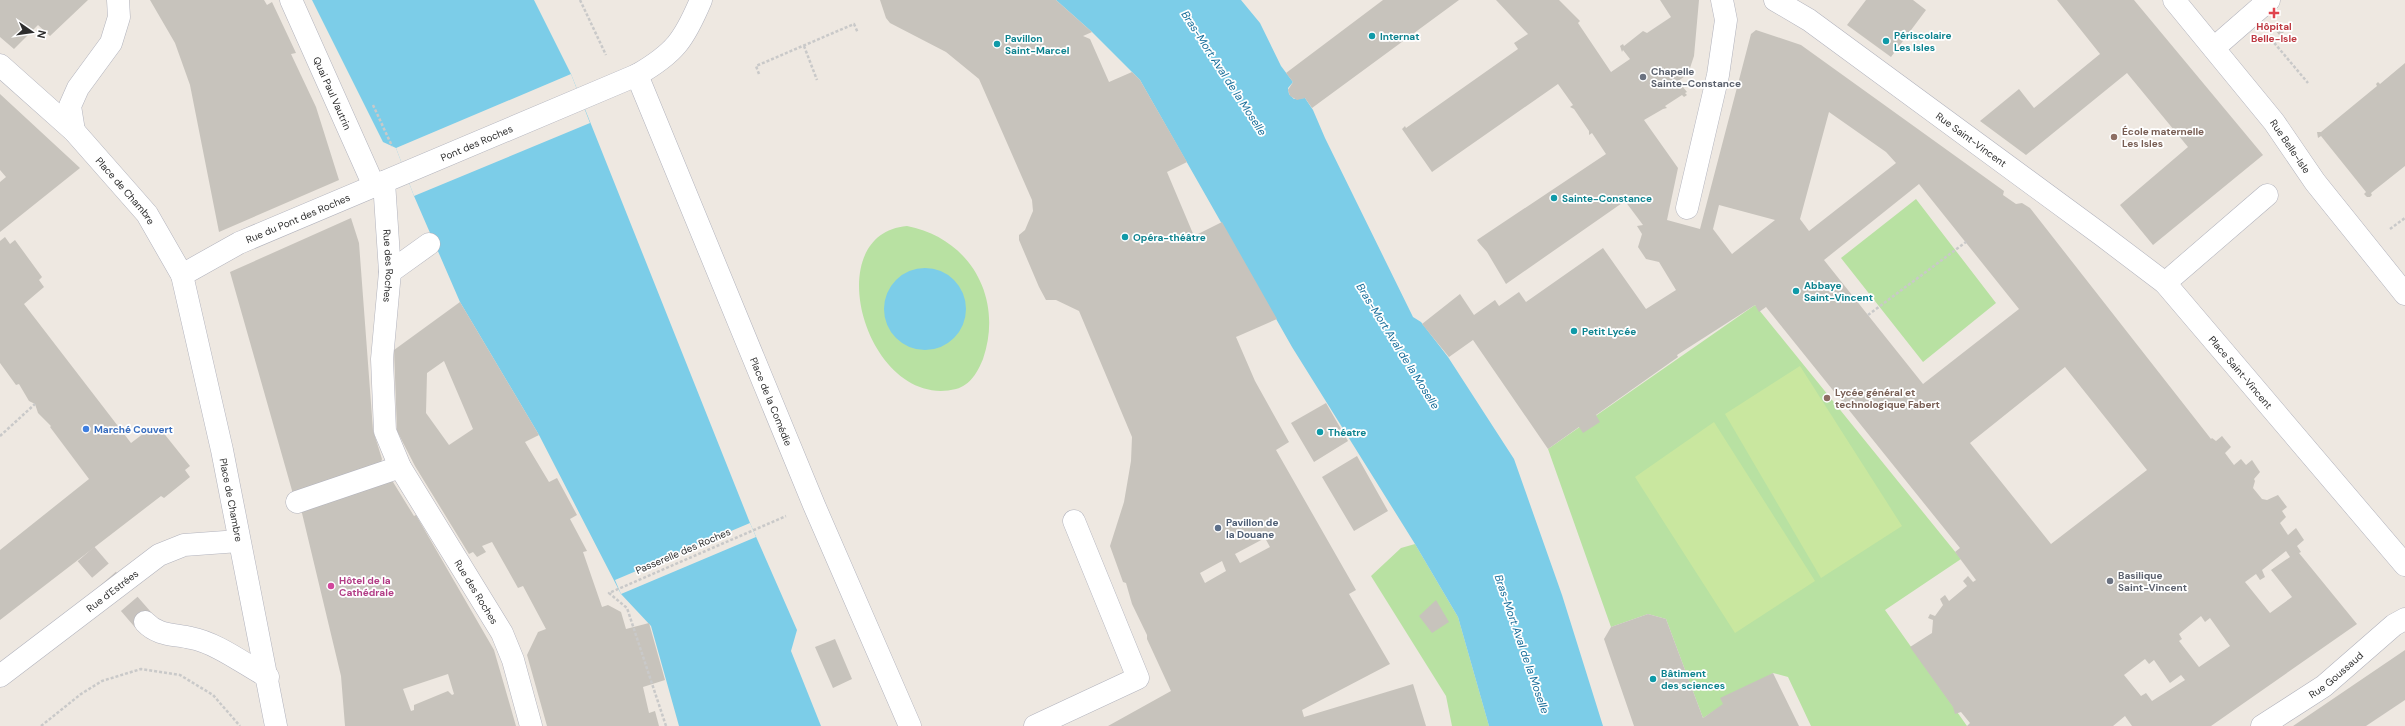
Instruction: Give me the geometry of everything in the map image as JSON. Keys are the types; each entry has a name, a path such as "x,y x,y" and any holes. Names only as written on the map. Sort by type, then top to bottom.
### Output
{"street":[{"path":"74,131 70,106 78,88 111,43 119,18 118,0"},
{"name":"Quai Paul Vautrin","path":"290,0 379,184"},
{"path":"638,75 663,60 688,32 702,0"},
{"path":"1687,208 1718,75 1726,20 1722,0"},
{"name":"Rue Saint-Vincent","path":"1775,0 1809,20 2165,283"},
{"name":"Rue Belle-Isle","path":"2174,0 2274,122 2315,182 2405,294"},
{"path":"2214,48 2269,0"},
{"name":"Place de Chambre","path":"0,65 74,131 147,214 182,275 222,450 239,542 268,677 276,726"},
{"name":"Pont des Roches","path":"379,184 579,98 638,75"},
{"name":"Place de la Comédie","path":"638,75 814,505 910,726"},
{"name":"Rue du Pont des Roches","path":"182,275 224,252 379,184"},
{"name":"Rue des Roches","path":"379,184 390,272 382,359 385,431 400,467 502,633 513,660 531,726"},
{"path":"2165,283 2267,195"},
{"path":"390,272 429,244"},
{"name":"Place Saint-Vincent","path":"2165,283 2405,565"},
{"path":"297,502 400,467"},
{"path":"1035,726 1138,678 1074,521"},
{"name":"Rue d'Estrées","path":"0,676 159,555 184,545 239,542"},
{"name":"Rue Goussaud","path":"2262,726 2324,686 2394,625 2405,619"},
{"path":"145,622 153,630 161,633 192,638 206,643 268,677"}],"path":[{"path":"580,0 601,48 608,58"},
{"path":"2251,16 2308,83"},
{"path":"759,74 756,66 854,24 858,33"},
{"path":"804,46 817,80"},
{"path":"2388,231 2405,218"},
{"path":"1868,314 1966,242"},
{"path":"0,436 35,404"},
{"name":"Passerelle des Roches","path":"666,726 650,684 635,627 627,608 609,593 619,587 814,505"},
{"path":"41,726 81,694 102,681 140,669 180,675 213,695 240,726"}],"green space":[{"path":"1916,199 1996,303 1923,362 1841,258"},
{"path":"907,226 929,233 948,243 964,257 976,274 985,293 989,314 988,336 983,359 970,381 956,389 925,389 898,374 877,349 864,319 859,287 864,258 879,236"},
{"path":"1755,305 1961,559 1885,610 1967,726 1811,726 1788,677 1773,673 1703,718 1666,619 1648,614 1611,627 1548,449"},
{"path":"1800,366 1902,526 1821,578 1725,414"},
{"path":"1714,422 1815,581 1735,633 1635,477"},
{"path":"1415,544 1458,617 1489,726 1452,726 1446,696 1371,576 1401,548"}],"water":[{"path":"312,0 534,0 571,74 750,523 797,630 791,651 821,726 679,726 651,626 621,594 539,435 460,302 414,196 396,148 383,142"},
{"name":"Bras-Mort Aval de la Moselle","path":"1056,0 1241,0 1260,23 1281,66 1293,82 1288,88 1289,94 1294,99 1305,98 1313,110 1325,138 1413,317 1421,322 1448,357 1514,459 1562,595 1603,726 1489,726 1458,617 1415,544 1292,347 1140,80 1092,32"},
{"path":"917,268 933,268 948,275 959,286 966,301 966,317 963,325 954,338 941,347 933,350 917,350 902,343 891,332 884,317 884,301 891,286 902,275"}],"pier":[{"path":"571,74 590,123 414,196 396,148"},
{"path":"750,523 756,537 621,594 615,580"}],"building":[{"path":"0,0 88,0 50,36 38,25 14,49 0,37"},
{"path":"150,0 264,0 267,5 272,2 296,53 291,54 316,107 339,180 219,232 190,85 175,43"},
{"path":"880,0 1056,0 1092,32 1083,36 1090,39 1109,82 1132,72 1140,80 1187,162 1167,172 1194,236 1222,222 1277,319 1236,337 1255,381 1289,442 1276,450 1356,590 1349,594 1390,664 1302,710 1304,717 1413,684 1426,726 1108,726 1171,691 1132,604 1126,583 1123,582 1110,546 1124,502 1131,461 1132,437 1079,311 1056,300 1046,300 1039,287 1019,240 1019,235 1025,230 1033,211 1032,200 979,79 946,52 890,23 886,18","holes":["1265,538 1270,547 1240,563 1235,554","1222,561 1226,571 1205,583 1200,573"]},
{"name":"Internat","path":"1383,0 1459,0 1312,108 1305,98 1297,100 1290,96 1288,90 1293,82 1286,73"},
{"path":"1496,0 1559,0 1580,21 1578,23 1611,72 1630,59 1623,50 1622,52 1620,46 1623,44 1624,46 1643,31 1647,33 1671,17 1660,0 1699,0 1694,56 1689,71 1691,72 1678,81 1687,92 1685,93 1687,95 1684,97 1682,95 1665,106 1667,108 1644,120 1678,168 1667,220 1700,229 1751,34 1756,30 1801,45 2004,191 2003,195 2016,204 2022,203 2030,208 2211,439 2212,438 2216,441 2222,436 2231,447 2225,453 2234,465 2241,459 2246,465 2252,460 2260,472 2254,479 2255,481 2253,488 2262,499 2267,500 2278,495 2287,507 2282,511 2286,517 2280,523 2288,535 2296,528 2304,540 2297,546 2301,552 2299,553 2357,624 2211,726 2132,726 2125,716 2113,726 1967,726 1970,723 1961,712 1955,714 1953,707 1910,647 1932,633 1933,620 1928,618 1930,614 1935,616 1943,605 1940,599 1945,595 1949,601 1967,586 1963,581 1968,576 1973,582 1976,580 1955,552 1960,548 1766,307 1759,312 1755,305 1677,355 1678,357 1596,415 1600,422 1583,433 1579,427 1548,449 1473,340 1449,357 1422,324 1460,294 1474,315 1495,300 1499,306 1519,292 1526,302 1603,248 1646,309 1676,290 1659,262 1646,259 1638,247 1642,234 1637,226 1643,225 1625,201 1506,284 1487,252 1477,240 1606,154 1592,133 1589,135 1589,131 1574,109 1570,107 1573,105 1558,84 1432,172 1402,129 1405,126 1406,128 1518,49 1514,43 1528,34","holes":["1829,112 1886,152 1896,163 1809,231 1800,219","1919,184 2019,309 1923,384 1824,260","1719,205 1775,220 1732,254 1713,229","2065,367 2147,470 2051,544 1970,443","2286,551 2290,557 2271,570 2292,597 2270,613 2245,582 2256,574 2260,580 2265,577 2262,570","2201,616 2205,622 2210,618 2230,646 2199,667 2179,641 2182,639 2179,634","2145,659 2149,664 2154,660 2170,683 2181,675 2185,680 2152,701 2146,693 2141,696 2124,675"]},
{"name":"Périscolaire Les Isles","path":"1866,0 1913,0 1926,10 1891,57 1847,25"},
{"path":"2057,0 2134,0 2263,155 2153,245 2120,205 2188,147 2127,73 2026,155 1980,121 2019,89 2034,108 2100,54"},
{"path":"2279,25 2284,32 2280,36 2274,29"},
{"path":"2405,63 2405,166 2371,193 2372,195 2370,197 2367,197 2364,194 2366,192 2321,136 2318,138 2317,132 2321,132 2377,86 2376,84 2378,82 2380,84"},
{"path":"0,94 80,168 0,232 0,182 6,177 0,170"},
{"path":"351,218 359,243 373,430 382,459 380,466 293,494 230,272"},
{"name":"Marché Couvert","path":"5,237 10,244 15,240 42,277 39,280 44,287 24,304 131,443 152,427 158,434 162,431 190,466 185,470 190,477 164,498 161,496 0,620 0,550 89,479 50,427 51,426 38,413 35,404 29,401 19,384 16,385 0,363 0,241"},
{"path":"460,302 539,435 525,442 549,482 557,478 577,515 570,519 587,551 583,552 602,607 608,605 621,612 626,629 649,623 665,680 643,687 649,713 655,711 659,726 547,726 527,655 538,632 546,629 523,586 518,588 492,542 482,546 486,552 477,557 473,552 469,554 415,466 397,431 394,350","holes":["444,361 473,429 449,445 426,413 427,373"]},
{"name":"Théatre","path":"1326,403 1348,441 1314,462 1291,423"},
{"path":"1357,456 1388,511 1354,531 1322,477"},
{"path":"388,480 393,482 414,516 416,515 494,650 516,726 345,726 341,676 301,509","holes":["448,674 454,694 452,695 448,691 414,705 414,710 411,711 403,689"]},
{"path":"1436,600 1449,622 1432,633 1419,616"},
{"name":"Bâtiment des sciences","path":"1648,614 1666,619 1703,718 1723,704 1720,698 1773,673 1799,726 1634,726 1604,639 1611,627"},
{"path":"835,639 852,679 833,688 815,647"},
{"path":"2405,650 2405,700 2366,726 2293,726"}],"tunnel":[{"path":"86,554 145,622"}],"place":[{"name":"Hôpital Belle-Isle","path":"2274,13"},
{"name":"Internat","path":"1372,36"},
{"name":"Périscolaire Les Isles","path":"1886,41"},
{"name":"Pavillon Saint-Marcel","path":"997,44"},
{"name":"Chapelle Sainte-Constance","path":"1643,77"},
{"name":"École maternelle Les Isles","path":"2114,137"},
{"name":"Sainte-Constance","path":"1554,198"},
{"name":"Opéra-théâtre","path":"1125,237"},
{"name":"Abbaye Saint-Vincent","path":"1796,291"},
{"name":"Petit Lycée","path":"1574,331"},
{"name":"Lycée général et technologique Fabert","path":"1827,398"},
{"name":"Marché Couvert","path":"86,429"},
{"name":"Théatre","path":"1320,432"},
{"name":"Pavillon de la Douane","path":"1218,528"},
{"name":"Basilique Saint-Vincent","path":"2110,581"},
{"name":"Hôtel de la Cathédrale","path":"331,586"},
{"name":"Bâtiment des sciences","path":"1653,679"}]}
